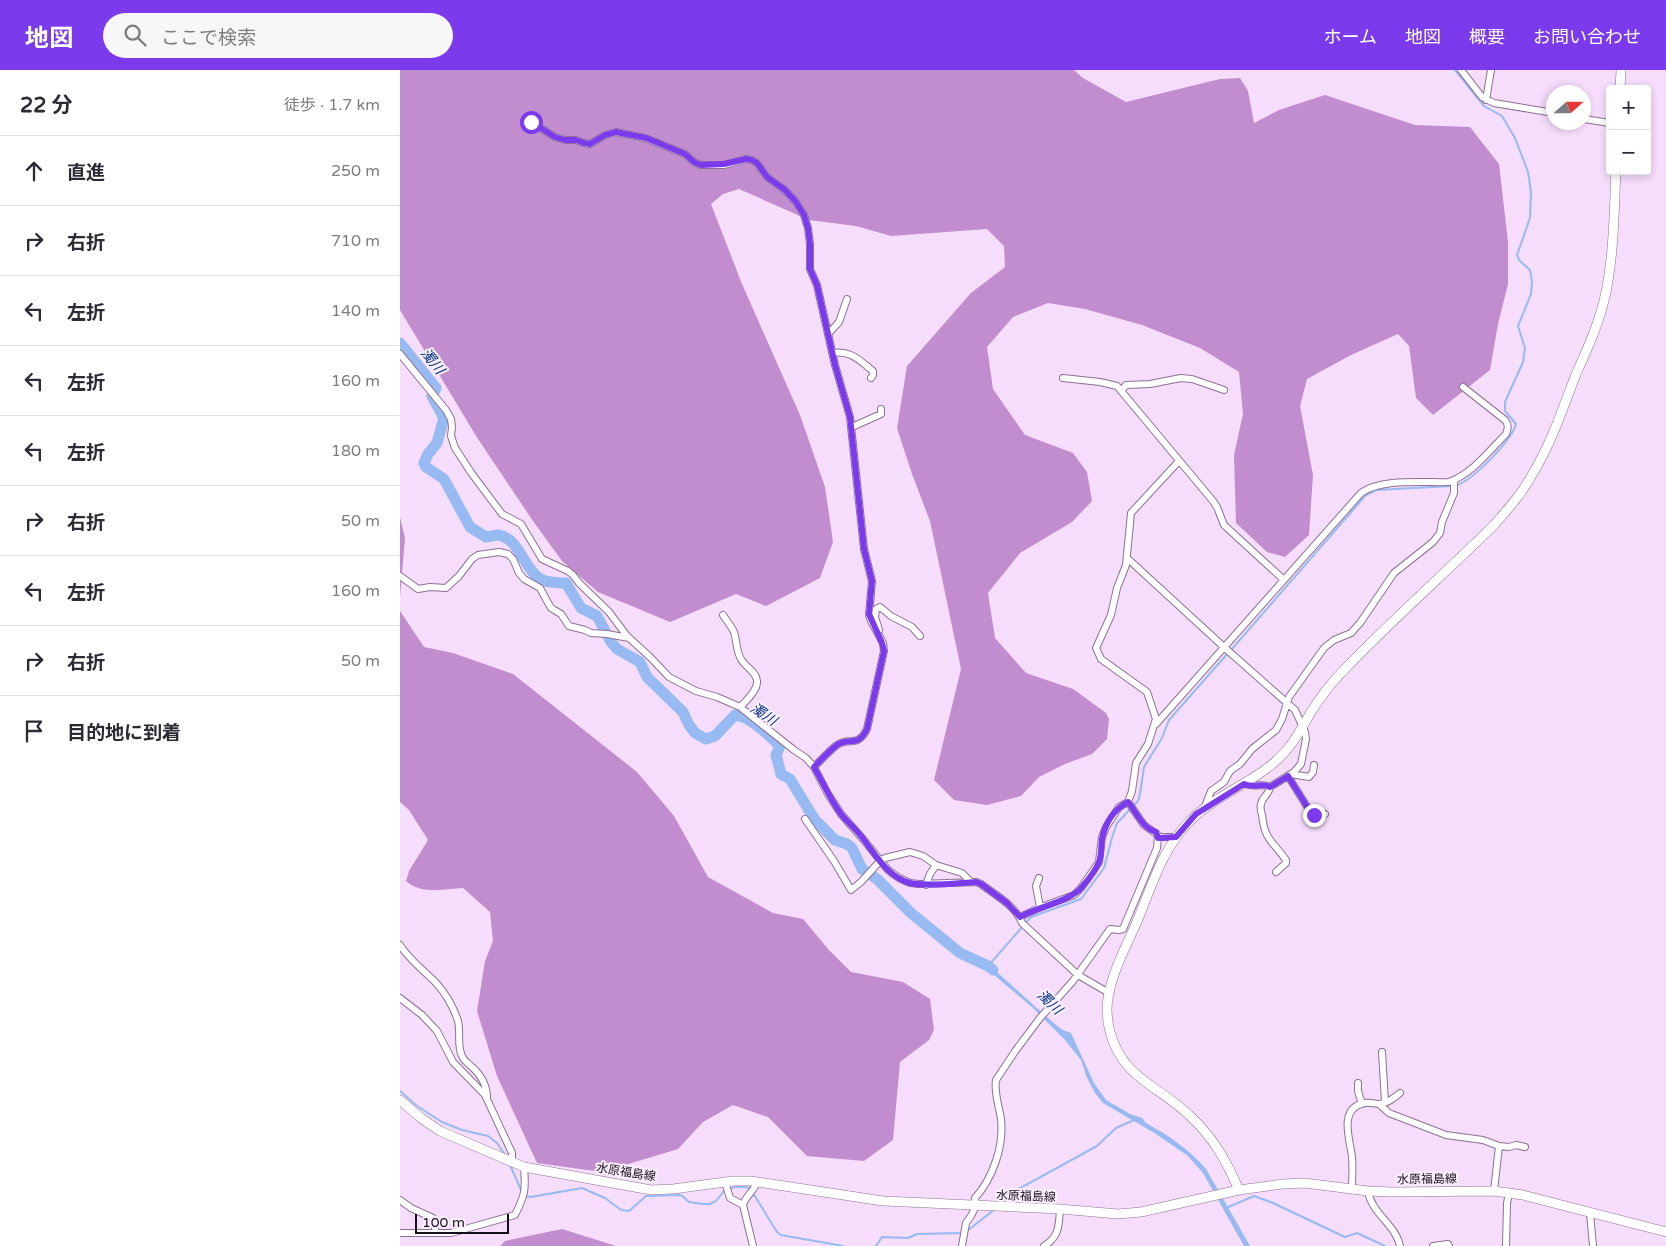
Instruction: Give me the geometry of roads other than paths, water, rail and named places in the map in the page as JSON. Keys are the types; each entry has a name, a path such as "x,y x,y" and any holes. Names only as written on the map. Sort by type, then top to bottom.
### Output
{"main road":[{"path":"1620,85 1621,70"},
{"path":"1239,1190 1224,1157 1202,1129 1188,1113 1138,1076 1117,1050 1110,1031 1108,1011 1109,993 1116,970 1161,864 1176,837 1188,822 1284,754 1312,711 1342,672 1493,526 1532,476 1547,446 1588,346 1606,295 1612,250 1616,175"},
{"name":"水原福島線","path":"400,1100 440,1131 512,1161 524,1168 651,1190 673,1189 733,1180 883,1201 1060,1209 1118,1214 1141,1212 1239,1190 1294,1183 1368,1191 1494,1191 1523,1196 1666,1232"}],"street":[{"path":"1461,70 1486,100 1546,112"},
{"path":"1486,100 1491,70"},
{"path":"1591,119 1606,122"},
{"path":"531,122 555,137 590,144 605,135 616,132 646,138 685,154 701,165 724,164 746,159 752,160 757,163 767,177 790,196 804,215 810,244 810,269 817,285 832,353 852,427 864,549 872,581 869,614 884,651 867,729 863,737 858,740 838,744 814,767"},
{"path":"828,334 838,322 847,299"},
{"path":"832,353 849,352 873,371 873,375 870,378"},
{"path":"400,354 446,410 451,419 451,436 455,448 491,501 502,514 521,524 542,559 568,570 579,584 609,612 630,638 669,677 696,691 717,697 740,707 806,758 814,767 841,814 888,870 899,878 910,883 926,885 971,882 981,884 1007,903 1023,922 1078,975 1109,993"},
{"path":"1063,378 1117,386 1217,507 1224,525 1284,580"},
{"path":"1121,391 1126,385 1150,384 1181,378 1192,379 1224,390"},
{"path":"1204,809 1211,791 1224,782 1230,771 1240,764 1252,749 1276,730 1282,719 1286,702 1324,648 1334,640 1351,633 1394,573 1434,542 1440,533 1442,522 1454,493 1455,484 1474,468 1506,434 1508,429 1504,420 1463,387"},
{"path":"852,427 881,414 881,409"},
{"path":"962,1246 966,1223 972,1216 976,1206 975,1198 988,1178 999,1150 1001,1120 995,1086 996,1080 1046,1010 1078,975 1110,929 1119,930 1123,928 1157,848 1158,838 1156,832 1144,826 1131,806 1136,763 1148,744 1156,719 1147,692 1106,663 1096,648 1111,615 1116,588 1126,565 1131,513 1179,461"},
{"path":"1155,725 1228,651 1284,580 1365,490 1378,485 1388,484 1449,482 1455,484"},
{"path":"400,576 418,589 430,587 446,588 472,559 478,555 499,552 508,554 513,559 524,579 540,588 552,608 561,614 569,626 591,633 630,638"},
{"path":"1126,558 1295,710 1305,732 1306,739 1301,764 1290,775 1270,787 1262,785 1251,787 1244,784"},
{"path":"879,636 880,632 874,612 876,608 880,607 891,616 912,627 920,636"},
{"path":"723,615 734,633 740,658 757,679 753,692 740,707"},
{"path":"1290,775 1309,777 1313,772 1314,765"},
{"path":"1290,775 1311,813 1314,815 1325,814"},
{"path":"1270,787 1270,792 1261,801 1263,828 1266,835 1286,860 1286,863 1276,872"},
{"path":"1023,922 1040,907 1074,895 1081,888 1099,862 1102,837 1106,827 1119,807 1131,806"},
{"path":"806,820 851,890 880,861 910,852 923,856 936,865 962,873 971,882"},
{"path":"1158,838 1176,837"},
{"path":"926,885 936,865"},
{"path":"1039,878 1036,886 1040,907"},
{"path":"400,945 410,958 438,985 454,1011 458,1020 458,1041 462,1057 472,1066 483,1081 487,1090 487,1099"},
{"path":"400,998 422,1015 437,1031 453,1062 487,1099 512,1152 512,1161"},
{"path":"1382,1052 1382,1103 1388,1113 1446,1135 1477,1139 1499,1146 1509,1147 1516,1145 1525,1147"},
{"path":"1358,1083 1362,1104"},
{"path":"1352,1189 1352,1158 1347,1128 1351,1112 1355,1107 1362,1104 1370,1102 1382,1103 1393,1099 1400,1093"},
{"path":"1494,1191 1499,1146"},
{"path":"400,1233 451,1233 515,1215 524,1197 526,1185 524,1168"},
{"path":"725,1182 730,1198 743,1205"},
{"path":"753,1246 743,1205 745,1198 756,1187 757,1182"},
{"path":"1368,1191 1368,1196 1396,1235 1400,1246"},
{"path":"1506,1246 1509,1194"},
{"path":"400,1200 411,1208 433,1218 436,1233"},
{"path":"1044,1246 1057,1234 1060,1209"},
{"path":"1590,1213 1593,1246"},
{"path":"1433,1246 1448,1244 1449,1246"}],"water":[{"name":"濁川","path":"979,962 990,966 1056,1025 1071,1033 1094,1083 1106,1100 1130,1114 1142,1118 1146,1123 1178,1143 1200,1162 1206,1169 1250,1246 1244,1246 1203,1173 1188,1156 1156,1134 1103,1103 1087,1078 1081,1060 1065,1040 1033,1008"}],"waterway":[{"path":"1455,70 1484,106 1502,116 1515,138 1528,172 1531,192 1530,218 1517,255 1519,260 1530,270 1532,282 1531,294 1518,326 1525,348 1523,362 1505,402 1505,411 1516,424 1507,440 1491,459 1472,476 1457,485"},
{"name":"濁川","path":"400,343 436,388 432,396 444,418 437,443 428,454 424,463 426,467 444,479 470,527 486,537 498,535 511,541 529,567 542,580 566,583 581,608 597,616 611,642 617,649 640,662 647,677 683,712 695,733 706,739 715,736 735,715 747,719 765,732 780,746 776,755 781,774 790,779 815,820 835,840 852,848 862,869 877,879 911,913 960,953 993,970"},
{"path":"1231,650 1366,495 1376,490 1452,486"},
{"path":"988,966 1031,917 1081,899 1104,868 1117,823 1138,801 1144,767 1162,738 1169,720 1228,653"},
{"path":"400,1091 417,1106 442,1122 462,1130 488,1136 497,1143 506,1156"},
{"path":"999,1203 1002,1198 1097,1146 1116,1128 1134,1120"},
{"path":"510,1165 522,1192"},
{"path":"525,1196 531,1197 582,1188 605,1198 621,1210 629,1211 646,1196 681,1195 689,1202 710,1204 716,1201 724,1191 735,1187 751,1189"},
{"path":"753,1193 777,1232 781,1235 843,1246"},
{"path":"1226,1208 1254,1196 1345,1237 1357,1233 1385,1246"},
{"path":"967,1231 995,1209"},
{"path":"876,1246 882,1237 908,1238 917,1234 963,1233"}]}
